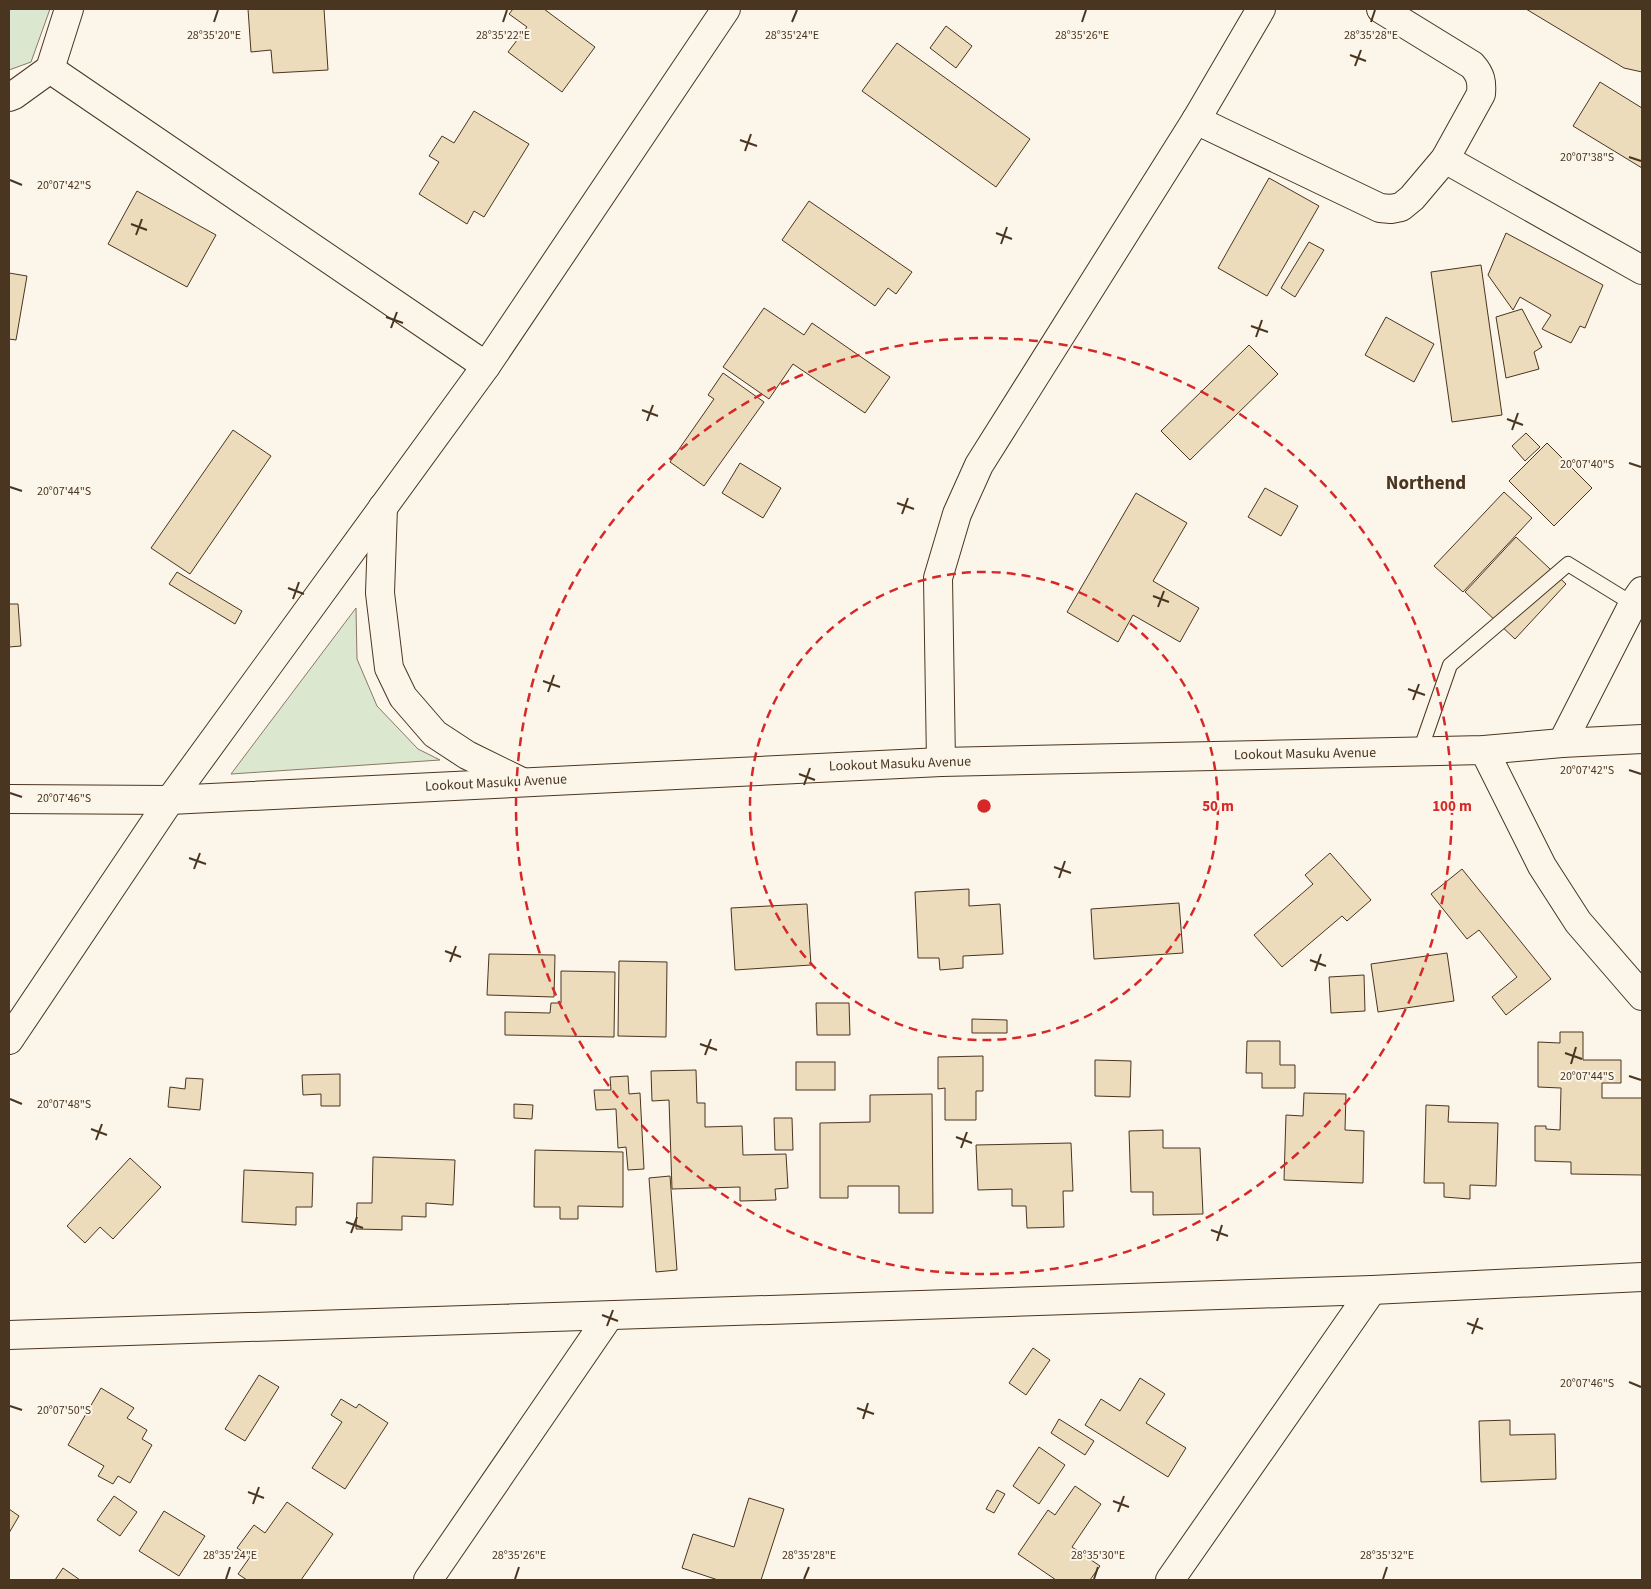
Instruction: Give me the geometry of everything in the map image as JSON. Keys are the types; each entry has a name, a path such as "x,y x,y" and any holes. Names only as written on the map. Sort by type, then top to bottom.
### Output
{"street":[{"path":"9,97 50,69 69,9"},
{"path":"9,1040 170,800 486,366 726,9"},
{"path":"941,762 938,578 957,514 979,465 1196,120 1261,9"},
{"path":"1196,120 1380,208 1391,209 1401,207 1412,198 1445,159 1480,94 1482,82 1478,72 1472,65 1381,9"},
{"path":"50,69 486,366"},
{"path":"1445,159 1642,270"},
{"path":"384,507 380,593 389,668 403,697 435,734 467,755 522,782"},
{"path":"1562,743 1638,598"},
{"name":"Lookout Masuku Avenue","path":"9,799 170,800 941,762 1484,750 1562,743 1642,739"},
{"path":"1484,750 1538,858 1557,890 1578,922 1642,996"},
{"path":"9,1335 1372,1290 1642,1277"},
{"path":"1170,1580 1372,1290"},
{"path":"428,1580 609,1316"}],"lane":[{"path":"1420,751 1450,665 1568,564 1638,598"}],"green space":[{"path":"9,9 50,9 31,62 9,70"},
{"path":"356,608 357,659 377,706 418,749 440,760 231,774"}],"building":[{"path":"248,9 324,9 328,70 273,73 271,50 251,52"},
{"path":"513,9 544,9 595,47 562,92 508,52 527,27 509,14"},
{"path":"1526,9 1642,9 1642,72 1624,68"},
{"path":"946,26 972,46 956,68 930,48"},
{"path":"897,43 1030,139 996,187 862,91"},
{"path":"1600,82 1642,108 1642,168 1573,126"},
{"path":"474,111 529,144 484,217 474,211 467,224 419,194 439,162 429,156 442,136 454,143"},
{"path":"1269,178 1319,206 1267,296 1218,268"},
{"path":"137,191 216,235 187,287 108,244"},
{"path":"809,201 912,272 896,294 888,288 875,306 782,240"},
{"path":"1506,233 1603,285 1585,328 1580,326 1571,343 1542,329 1551,315 1520,297 1513,310 1488,275"},
{"path":"1309,242 1324,250 1295,297 1281,288"},
{"path":"1481,265 1502,415 1452,422 1431,272"},
{"path":"9,273 27,276 16,340 9,339"},
{"path":"764,308 804,335 812,323 890,377 865,413 793,364 769,399 723,367"},
{"path":"1522,309 1542,347 1534,352 1539,369 1506,378 1496,317"},
{"path":"1386,317 1434,344 1414,382 1365,355"},
{"path":"1249,345 1278,374 1190,460 1161,431"},
{"path":"723,373 764,402 704,486 670,462 714,399 708,395"},
{"path":"233,430 271,456 190,574 151,548"},
{"path":"1526,433 1540,447 1525,461 1512,446"},
{"path":"1547,443 1592,488 1554,526 1509,481"},
{"path":"740,463 781,488 763,518 722,493"},
{"path":"1265,488 1298,506 1281,536 1248,517"},
{"path":"1504,492 1532,518 1463,592 1434,566"},
{"path":"1136,493 1187,523 1153,581 1199,608 1180,642 1133,615 1118,642 1067,612"},
{"path":"1516,537 1566,584 1515,639 1465,592"},
{"path":"177,572 242,611 235,624 169,584"},
{"path":"9,604 18,604 21,646 9,647"},
{"path":"1330,853 1371,900 1347,921 1342,916 1282,967 1254,935 1313,884 1305,875"},
{"path":"1462,869 1551,979 1506,1015 1492,997 1517,977 1479,930 1467,939 1431,894"},
{"path":"969,889 969,906 1000,904 1003,954 963,956 963,968 940,970 939,958 918,958 915,892"},
{"path":"1179,903 1183,953 1094,959 1091,909"},
{"path":"807,904 811,965 735,970 731,908"},
{"path":"1447,953 1454,1001 1378,1012 1371,964"},
{"path":"489,954 555,955 554,997 487,995"},
{"path":"619,961 667,962 666,1037 618,1036"},
{"path":"561,971 615,972 614,1037 505,1035 505,1012 550,1013 551,1003 561,1003"},
{"path":"1364,975 1365,1011 1331,1013 1329,977"},
{"path":"816,1003 849,1003 850,1035 817,1035"},
{"path":"972,1019 1007,1020 1007,1033 972,1033"},
{"path":"1560,1032 1583,1032 1583,1060 1621,1060 1621,1083 1602,1083 1602,1098 1642,1098 1642,1175 1571,1174 1571,1162 1535,1161 1535,1126 1546,1126 1546,1129 1560,1130 1561,1088 1538,1087 1538,1042 1560,1043"},
{"path":"1247,1041 1280,1041 1280,1065 1295,1065 1295,1088 1262,1088 1262,1073 1246,1073"},
{"path":"983,1056 983,1091 976,1091 976,1120 945,1120 945,1088 938,1089 938,1057"},
{"path":"1095,1060 1131,1061 1130,1097 1095,1096"},
{"path":"796,1062 835,1062 835,1090 796,1090"},
{"path":"696,1070 697,1103 705,1103 705,1127 742,1126 743,1155 786,1154 788,1188 775,1189 776,1200 740,1201 740,1187 672,1189 669,1100 652,1101 651,1071"},
{"path":"340,1074 340,1106 321,1106 321,1094 303,1095 302,1075"},
{"path":"628,1076 629,1094 640,1093 644,1169 628,1170 626,1147 618,1148 616,1109 596,1110 594,1090 611,1090 610,1077"},
{"path":"186,1078 203,1079 200,1110 168,1107 170,1087 185,1089"},
{"path":"1304,1093 1346,1094 1345,1130 1364,1131 1363,1183 1284,1180 1286,1115 1303,1116"},
{"path":"932,1094 933,1213 899,1213 899,1186 848,1186 848,1198 820,1198 820,1123 870,1122 870,1095"},
{"path":"514,1104 533,1105 532,1119 514,1118"},
{"path":"1426,1105 1449,1106 1448,1122 1498,1123 1496,1186 1470,1185 1470,1199 1444,1197 1444,1183 1424,1183"},
{"path":"774,1118 792,1118 793,1150 775,1150"},
{"path":"1163,1130 1163,1148 1200,1148 1203,1214 1153,1215 1153,1192 1131,1192 1129,1131"},
{"path":"1071,1143 1073,1191 1063,1191 1064,1227 1027,1228 1026,1206 1012,1206 1012,1189 978,1190 976,1145"},
{"path":"535,1150 623,1152 623,1207 578,1206 578,1219 560,1219 560,1207 534,1207"},
{"path":"373,1157 455,1160 453,1205 426,1203 426,1217 402,1216 402,1230 356,1229 357,1203 372,1203"},
{"path":"130,1158 161,1187 113,1239 100,1227 85,1243 67,1226"},
{"path":"244,1170 313,1173 312,1207 296,1207 296,1225 242,1222"},
{"path":"670,1176 677,1270 656,1272 649,1178"},
{"path":"1033,1348 1050,1360 1026,1395 1009,1383"},
{"path":"259,1375 279,1387 245,1441 225,1429"},
{"path":"1140,1378 1165,1394 1146,1423 1186,1448 1168,1477 1085,1425 1101,1399 1120,1411"},
{"path":"101,1388 134,1408 127,1418 147,1430 142,1439 152,1445 130,1483 118,1476 113,1484 98,1476 104,1466 68,1445"},
{"path":"341,1399 356,1408 359,1404 388,1423 345,1489 312,1468 342,1422 331,1415"},
{"path":"1059,1419 1094,1441 1085,1455 1051,1433"},
{"path":"1510,1420 1510,1435 1555,1434 1556,1479 1481,1482 1479,1421"},
{"path":"1039,1447 1065,1465 1039,1504 1013,1486"},
{"path":"1075,1486 1101,1504 1072,1547 1100,1566 1090,1580 1056,1580 1018,1554 1048,1510 1055,1515"},
{"path":"997,1490 1005,1494 994,1513 986,1509"},
{"path":"114,1496 137,1512 120,1536 97,1520"},
{"path":"749,1498 784,1509 761,1580 718,1580 682,1568 693,1534 734,1547"},
{"path":"287,1502 333,1534 301,1580 247,1580 238,1574 250,1557 237,1548 254,1525 265,1533"},
{"path":"9,1509 19,1516 9,1533"},
{"path":"164,1511 205,1536 179,1576 139,1551"},
{"path":"63,1568 80,1580 55,1580"}],"district":[{"name":"Northend","path":"1426,483"}]}
